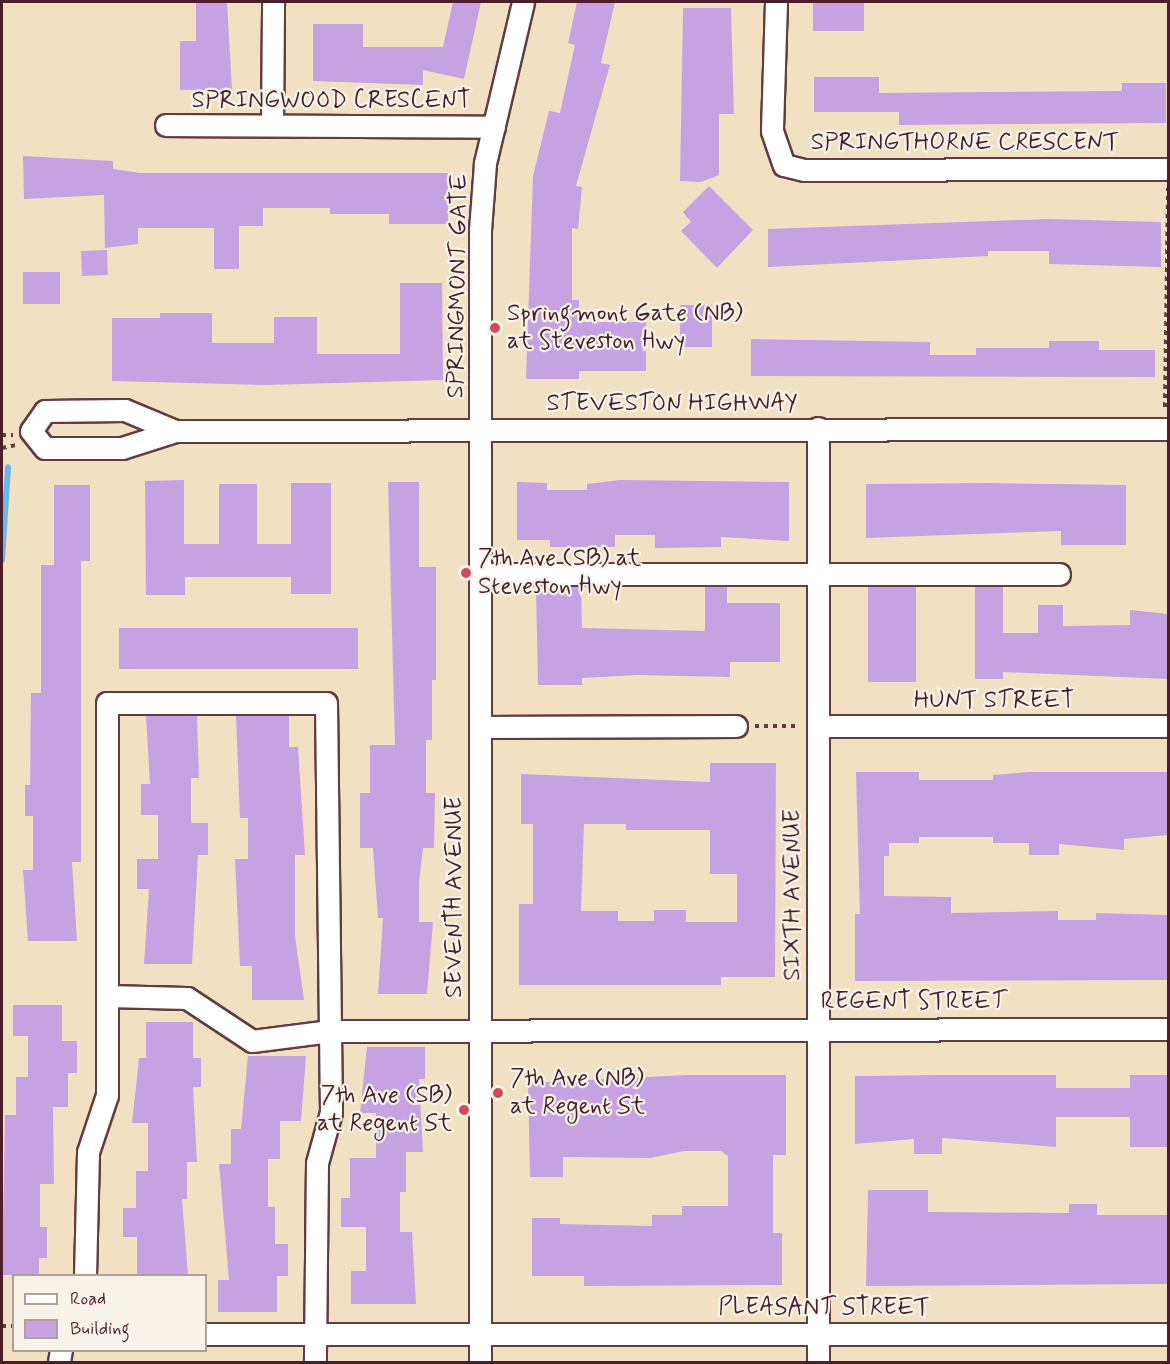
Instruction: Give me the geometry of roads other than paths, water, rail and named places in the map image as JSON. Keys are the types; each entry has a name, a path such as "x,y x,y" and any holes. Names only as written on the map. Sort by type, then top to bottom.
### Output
{"street":[{"path":"272,125 273,2"},
{"name":"SPRINGMONT GATE","path":"482,431 480,209 494,127 524,2"},
{"name":"SPRINGTHORNE CRESCENT","path":"776,2 772,131 784,165 804,170 1168,169"},
{"name":"SPRINGWOOD CRESCENT","path":"166,125 494,127"},
{"name":"STEVESTON HIGHWAY","path":"175,430 125,410 45,411 31,430 45,448 122,448 175,430 1168,429"},
{"name":"SIXTH AVENUE","path":"818,428 818,1362"},
{"name":"SEVENTH AVENUE","path":"480,1362 482,431"},
{"path":"482,574 817,571 1059,574"},
{"path":"85,1274 88,1152 107,1095 107,703 326,702 331,1112 317,1163 315,1362"},
{"path":"481,727 736,726"},
{"name":"HUNT STREET","path":"819,726 1168,726"},
{"name":"REGENT STREET","path":"107,996 188,998 252,1041 330,1031 480,1032 817,1027 1168,1029"},
{"name":"PLEASANT STREET","path":"207,1334 479,1336 818,1333 1168,1334"}],"waterway":[{"path":"2,560 8,467"}],"place":[{"name":"Springmont Gate (NB) at Steveston Hwy","path":"495,328"},
{"name":"7th Ave (SB) at Steveston Hwy","path":"466,573"},
{"name":"7th Ave (NB) at Regent St","path":"498,1093"},
{"name":"7th Ave (SB) at Regent St","path":"464,1110"}]}
